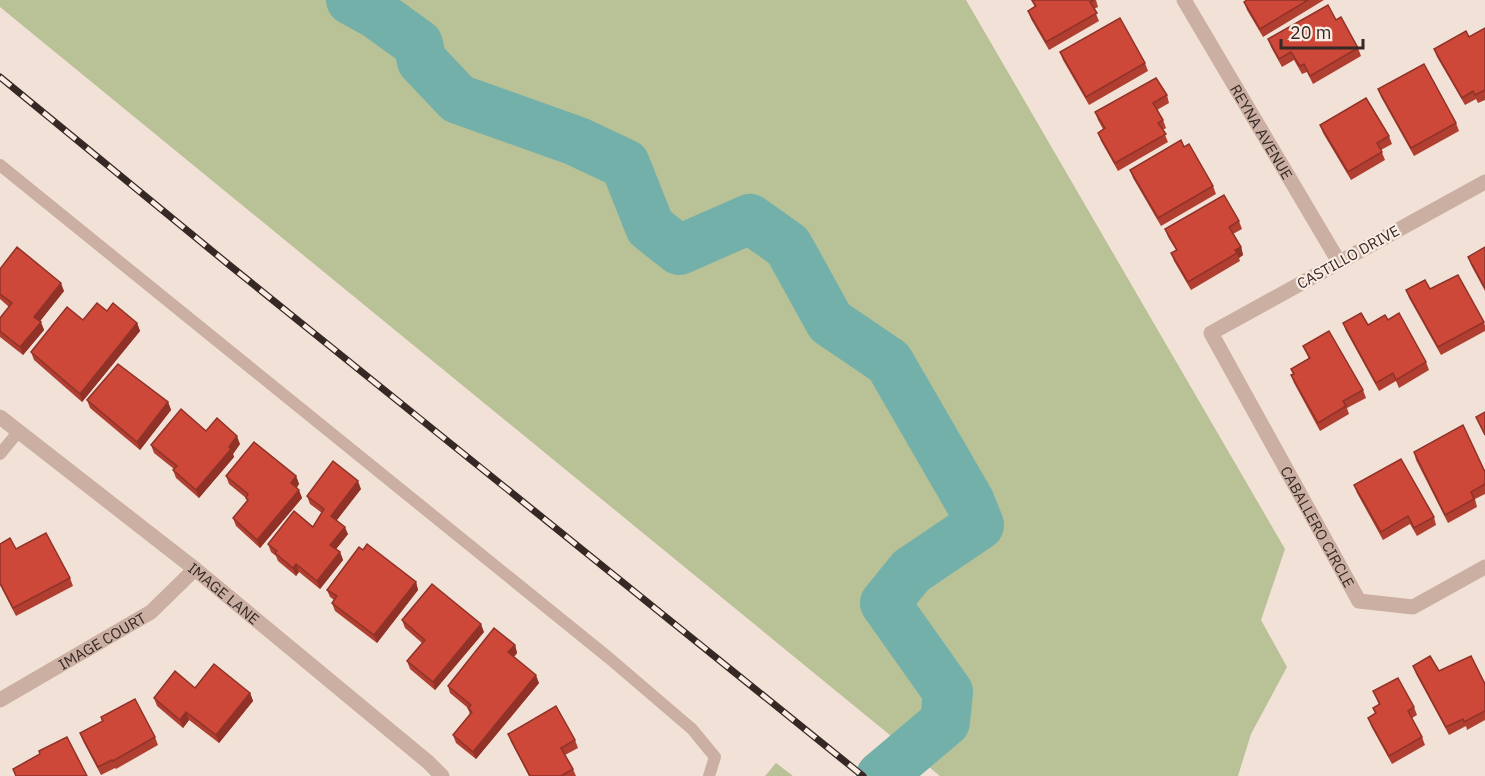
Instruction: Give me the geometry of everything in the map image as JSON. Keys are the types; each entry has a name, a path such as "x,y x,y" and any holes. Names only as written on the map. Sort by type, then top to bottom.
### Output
{"street":[{"name":"REYNA AVENUE","path":"1184,0 1339,262"},
{"name":"CASTILLO DRIVE","path":"1212,333 1485,182"},
{"name":"CABALLERO CIRCLE","path":"1212,333 1359,601 1413,607 1485,567"},
{"name":"IMAGE LANE","path":"0,417 195,570 442,776"},
{"name":"IMAGE COURT","path":"0,700 151,612 195,570"}],"lane":[{"path":"0,165 600,650 692,729 715,757 710,776"},
{"path":"0,454 19,431"}],"green space":[{"path":"0,0 966,0 1285,549 1261,620 1287,667 1251,734 1238,776 940,776 0,7"},
{"path":"776,763 793,776 765,776"}],"building":[{"path":"1032,0 1094,0 1090,2 1097,13 1046,42 1028,11 1036,6"},
{"path":"1247,0 1308,0 1260,29 1244,2"},
{"path":"1328,5 1336,20 1341,17 1358,48 1310,76 1304,64 1300,66 1291,52 1279,59 1268,39"},
{"path":"1120,18 1145,63 1086,97 1060,52"},
{"path":"1485,28 1485,90 1475,95 1473,91 1462,98 1434,49 1466,31 1469,37"},
{"path":"1424,64 1456,123 1411,148 1378,89"},
{"path":"1156,78 1167,95 1153,103 1163,120 1158,123 1166,134 1115,163 1098,133 1105,128 1095,112"},
{"path":"1366,98 1389,136 1377,143 1382,152 1348,172 1320,125"},
{"path":"1181,140 1184,147 1189,144 1213,186 1158,218 1130,170"},
{"path":"1224,195 1239,221 1229,227 1241,247 1235,250 1237,253 1188,282 1171,253 1177,250 1165,229"},
{"path":"17,247 61,283 34,317 41,322 20,347 0,331 0,318 12,303 0,294 0,269"},
{"path":"1485,247 1485,288 1468,257"},
{"path":"1458,275 1484,322 1438,347 1406,290 1425,280 1430,289"},
{"path":"97,303 107,311 113,303 137,323 80,394 31,352 67,307 83,320"},
{"path":"1361,313 1368,325 1385,315 1388,320 1399,313 1426,362 1396,380 1393,373 1376,383 1343,323"},
{"path":"1329,331 1363,390 1343,401 1346,406 1318,423 1291,375 1294,374 1291,369 1310,358 1303,346"},
{"path":"118,364 168,402 137,442 87,400"},
{"path":"181,409 206,431 217,418 237,436 229,447 231,449 196,490 173,470 177,466 151,445"},
{"path":"1485,412 1485,435 1476,417"},
{"path":"1463,425 1485,472 1485,484 1471,492 1474,499 1445,515 1414,452"},
{"path":"254,442 296,476 291,483 299,490 257,540 233,518 248,500 246,498 248,494 226,476"},
{"path":"1401,459 1434,517 1414,528 1408,516 1381,532 1354,485"},
{"path":"333,461 358,481 331,516 345,527 330,545 340,552 317,581 296,564 293,568 268,544 294,511 313,527 324,509 307,496"},
{"path":"46,533 70,578 13,608 0,583 0,544 10,538 16,549"},
{"path":"367,544 416,582 374,635 332,603 337,596 327,590 359,547 363,550"},
{"path":"432,584 481,624 433,682 407,661 425,640 402,620"},
{"path":"494,628 515,645 508,652 536,675 473,752 453,735 472,712 468,708 471,705 448,686"},
{"path":"1430,656 1439,671 1471,656 1485,684 1485,711 1464,722 1463,719 1446,727 1413,666"},
{"path":"214,664 250,693 216,735 186,712 180,720 154,698 175,671 195,688"},
{"path":"1398,678 1414,707 1408,711 1422,737 1389,756 1368,718 1376,713 1373,708 1380,704 1373,691"},
{"path":"135,699 155,737 98,767 80,733 103,721 101,717"},
{"path":"556,706 575,740 561,748 573,769 561,776 530,776 508,734"},
{"path":"67,737 87,776 16,776 13,769 40,754 39,751"}],"waterway":[{"path":"351,0 378,15 418,44 422,61 458,99 576,141 625,164 650,227 679,250 750,219 788,246 830,322 889,362 970,502 979,525 911,571 885,603 948,692 945,722 881,776"}],"railway":[{"path":"0,77 228,264 863,776"}]}
